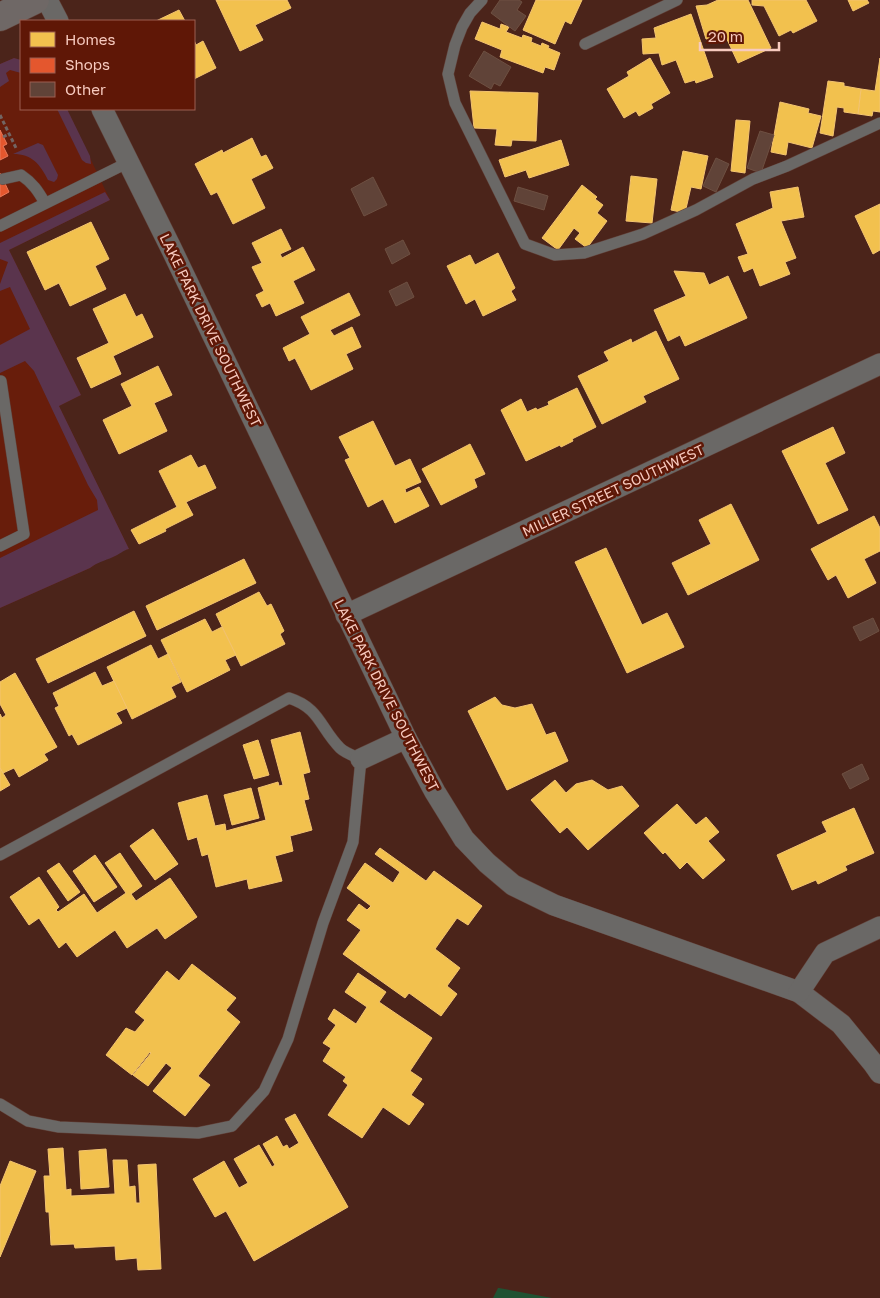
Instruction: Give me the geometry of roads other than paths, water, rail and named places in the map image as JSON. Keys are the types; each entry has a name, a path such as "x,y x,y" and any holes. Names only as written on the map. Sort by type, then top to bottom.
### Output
{"main road":[{"path":"0,17 35,0"}],"street":[{"path":"48,0 58,20"},
{"name":"LAKE PARK DRIVE SOUTHWEST","path":"103,110 406,738 435,792 464,839 487,863 514,886 554,905 799,992 841,1024 880,1073"},
{"name":"MILLER STREET SOUTHWEST","path":"346,615 880,364"},
{"path":"361,759 406,738"},
{"path":"799,992 825,953 880,927"}],"lane":[{"path":"482,0 470,13 455,45 448,74 455,103 526,244 555,255 584,254 643,234 696,210 753,179 788,166 880,123"},
{"path":"585,44 677,0"},
{"path":"0,226 129,162"},
{"path":"3,179 21,175 37,189 45,203"},
{"path":"0,546 24,534 1,381"},
{"path":"0,855 289,698 301,702 312,710 340,749 361,759 353,842 323,923 288,1039 264,1091 232,1126 198,1133 59,1127 28,1121 0,1104"}]}
